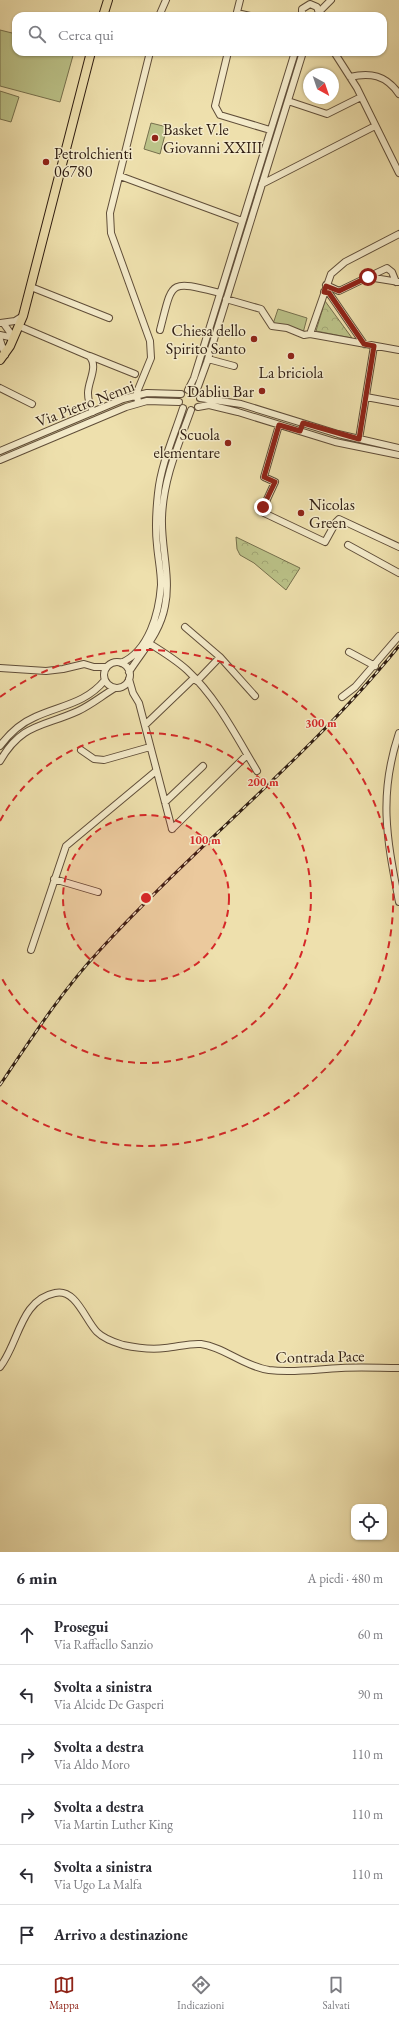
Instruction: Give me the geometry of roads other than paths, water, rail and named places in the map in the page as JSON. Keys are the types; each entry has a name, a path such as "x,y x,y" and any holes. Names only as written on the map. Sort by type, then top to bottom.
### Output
{"main road":[{"path":"104,12 108,0"},
{"path":"2,358 14,338 23,316 90,56"}],"street":[{"path":"161,12 166,0"},
{"path":"237,12 240,0"},
{"path":"300,0 302,12"},
{"path":"303,12 310,3 330,0"},
{"path":"321,12 330,0"},
{"path":"310,3 318,12"},
{"path":"138,403 137,395 148,367 151,352 150,341 111,233 110,213 149,56"},
{"path":"227,56 215,106 217,111 220,115 270,130"},
{"path":"191,410 183,408 179,402 181,394 188,390 194,378 294,56"},
{"path":"196,392 208,359 302,56"},
{"path":"337,56 361,97 399,173"},
{"path":"350,77 371,74 397,86 399,94"},
{"path":"288,100 327,114 361,97"},
{"path":"262,184 376,126"},
{"path":"120,176 242,221"},
{"path":"310,334 331,274 344,262 399,234"},
{"path":"326,286 339,291 387,268 392,272 398,282"},
{"path":"368,277 398,282"},
{"path":"160,330 170,292 176,286 185,284 220,293"},
{"path":"31,287 109,318"},
{"path":"324,292 329,293 364,344"},
{"path":"226,299 261,309 272,326 287,328 304,335 310,334 399,350"},
{"path":"14,338 2,324 23,316"},
{"path":"19,326 135,374"},
{"path":"0,335 14,338"},
{"path":"0,340 2,358"},
{"path":"359,439 374,346"},
{"path":"89,356 94,364 88,392 93,412"},
{"path":"208,359 234,366"},
{"path":"0,388 32,404"},
{"path":"188,390 196,392 200,398 198,406"},
{"name":"Via Pietro Nenni","path":"0,451 137,395 147,393 181,394"},
{"path":"366,397 399,404"},
{"path":"200,398 241,404 359,439 399,448"},
{"name":"Via Pietro Nenni","path":"0,460 138,403 148,401 179,402"},
{"path":"129,672 148,642 165,606 167,585 162,519 168,474 191,410 198,406 209,405 335,442 399,455"},
{"path":"121,663 148,642 158,605 161,584 156,517 158,492 168,452 183,408"},
{"path":"300,431 303,423"},
{"path":"279,425 264,477 275,482 263,511 325,542 336,522 339,520 399,547"},
{"path":"168,452 175,454"},
{"path":"348,545 399,573"},
{"path":"185,627 220,657 255,696"},
{"path":"342,697 355,688 399,636"},
{"path":"148,642 176,662 196,680 216,705 257,771"},
{"path":"349,652 375,666"},
{"path":"145,725 220,657"},
{"path":"0,668 46,671 60,670 84,664 94,667 106,667 113,662 125,665 129,672 129,679 133,693 140,704 172,829 247,755"},
{"path":"94,667 108,684 133,693"},
{"path":"0,746 13,732 28,721 74,704 95,690 104,678 106,667"},
{"path":"0,762 14,742 31,728 80,710 117,687 124,685 129,679"},
{"path":"399,733 387,784 386,828 399,902"},
{"path":"81,750 94,759 104,760 150,747"},
{"path":"165,802 203,766"},
{"path":"30,950 66,846 156,771"},
{"path":"54,879 98,892"},
{"name":"Contrada Pace","path":"0,1367 7,1357 24,1317 34,1304 46,1295 58,1292 66,1293 75,1300 97,1332 107,1340 125,1345 144,1349 202,1344 216,1348 254,1367 270,1370 302,1372 341,1368 399,1368"}],"railway":[{"path":"0,1085 59,999 99,951 136,912 328,726 399,646"}],"place":[{"name":"Basket V.le Giovanni XXIII","path":"155,138"},
{"name":"Petrolchienti 06780","path":"46,162"},
{"name":"Chiesa dello Spirito Santo","path":"254,339"},
{"name":"La briciola","path":"291,356"},
{"name":"Dabliu Bar","path":"262,391"},
{"name":"Scuola elementare","path":"228,443"},
{"name":"Nicolas Green","path":"301,513"}]}
